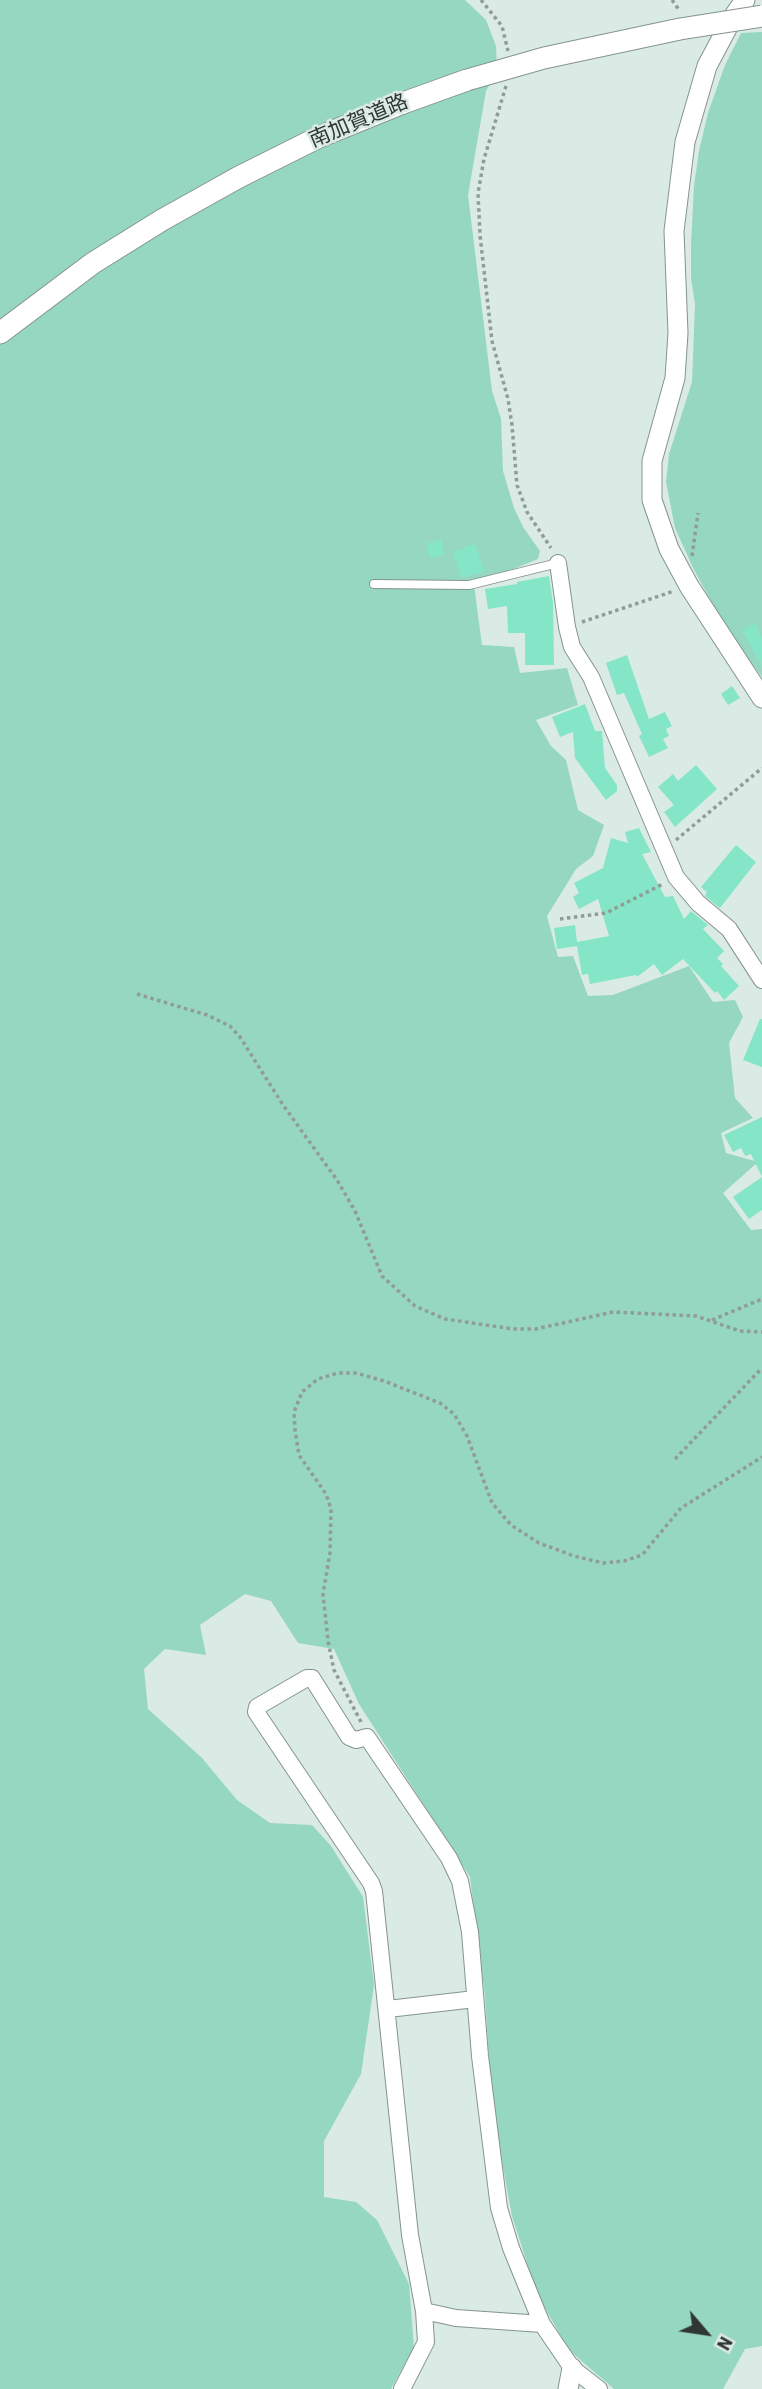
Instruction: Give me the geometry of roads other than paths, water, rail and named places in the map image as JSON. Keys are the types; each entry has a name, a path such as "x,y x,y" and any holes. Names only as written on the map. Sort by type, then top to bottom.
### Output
{"main road":[{"name":"南加賀道路","path":"0,332 93,263 162,220 319,137 467,80 544,58 680,29 762,16"}],"street":[{"path":"745,0 707,66 685,142 674,231 678,333 675,378 652,461 652,500 669,549 689,586 762,698"},
{"path":"558,563 566,627 572,647 591,677 676,877 698,903 729,929 762,980"},
{"path":"402,2389 426,2342 424,2311 410,2235 374,1891 371,1882 257,1712 257,1707 290,1687 312,1678 349,1737 356,1740 368,1737 449,1858 460,1881 470,1932 480,2056 499,2208 511,2248 542,2324 572,2368 599,2389"},
{"path":"388,2009 475,1999"},
{"path":"424,2311 456,2319 542,2324"},
{"path":"568,2389 572,2368"}],"lane":[{"path":"374,584 469,586 558,563"}]}
